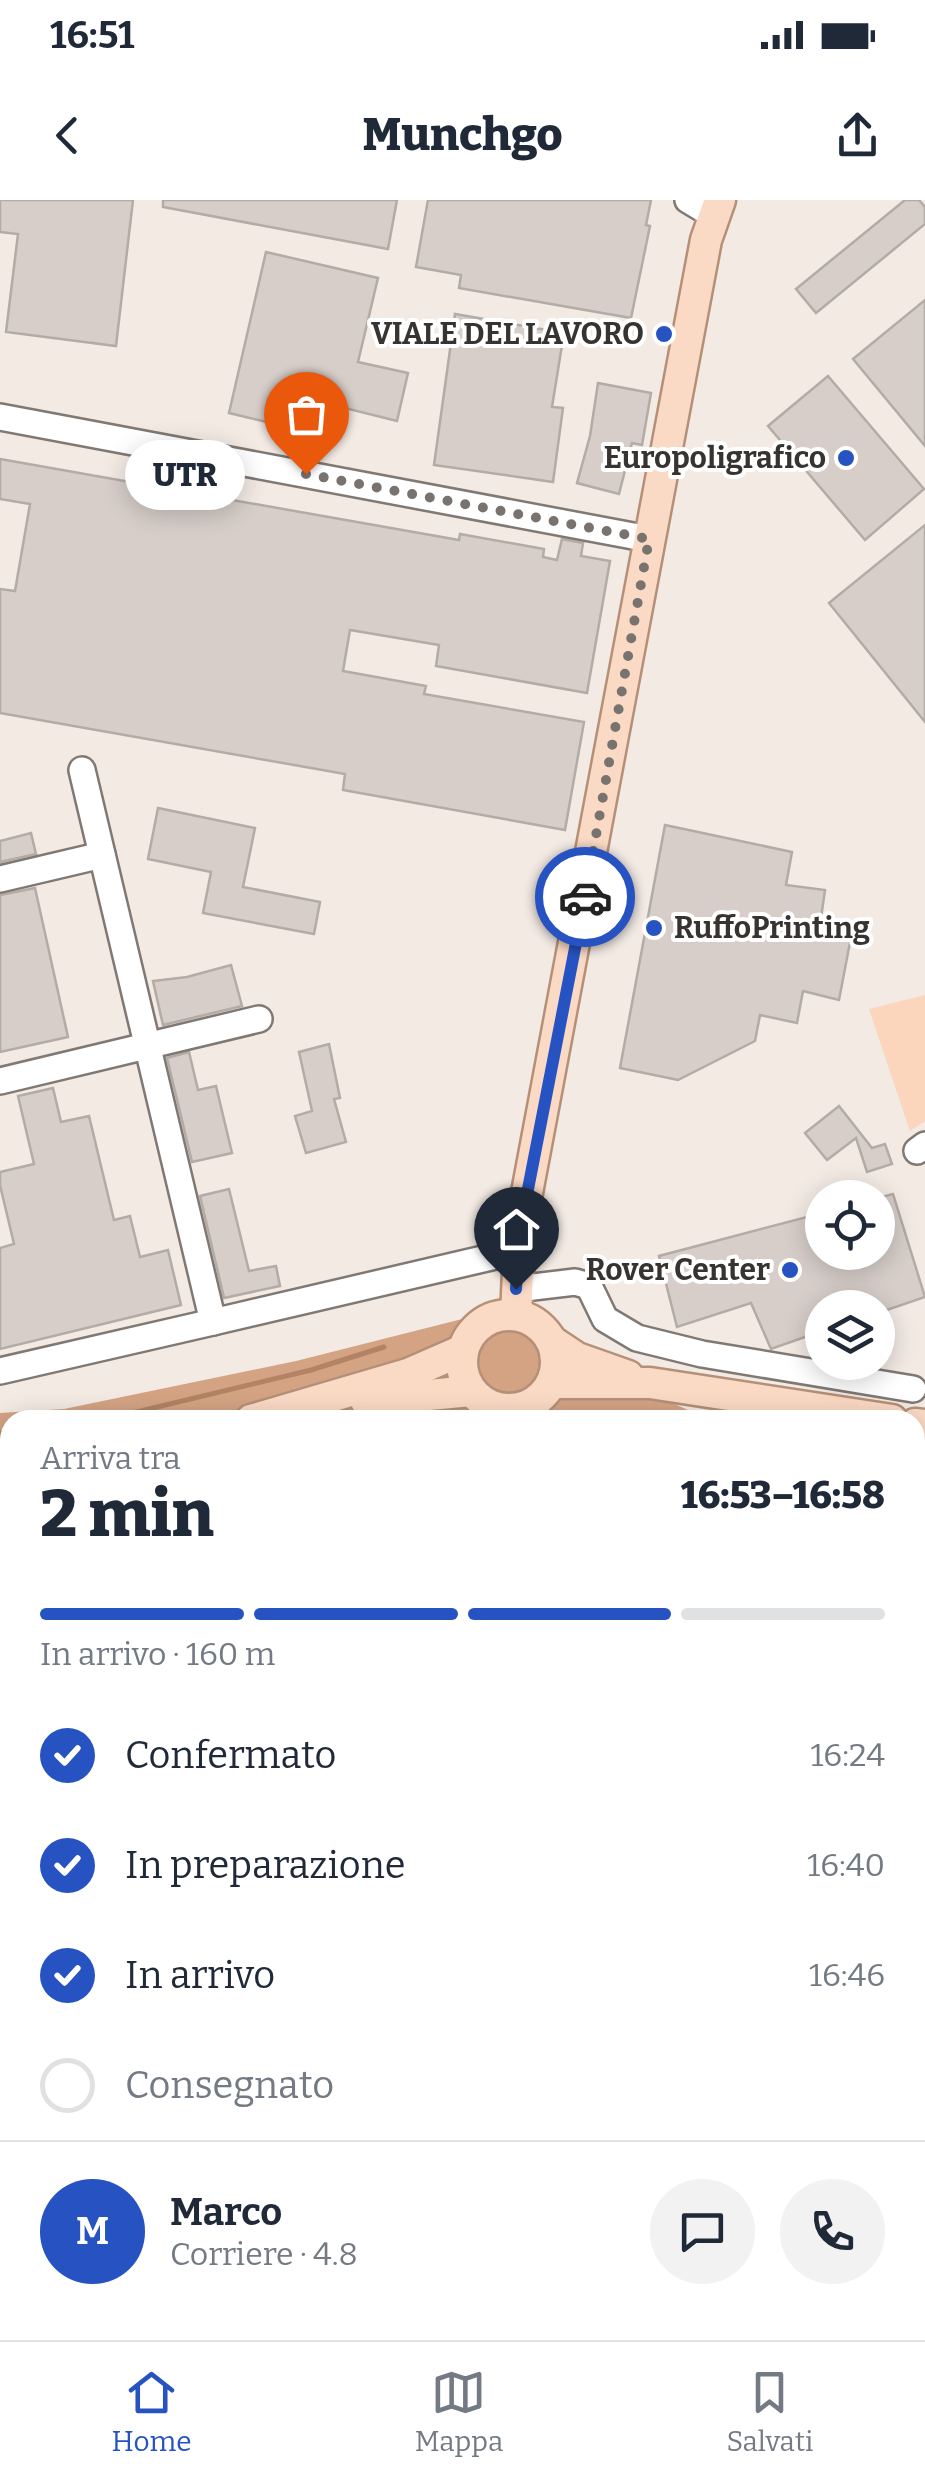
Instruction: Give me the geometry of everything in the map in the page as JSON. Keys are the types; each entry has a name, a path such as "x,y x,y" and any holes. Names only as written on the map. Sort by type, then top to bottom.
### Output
{"main road":[{"path":"650,1383 577,1358 553,1342 516,1302 517,1251 702,259 707,205"},
{"path":"516,1302 470,1334 462,1364 471,1391 498,1409 530,1406 553,1383 558,1363 553,1342"},
{"path":"290,1410 438,1364 464,1350"},
{"path":"553,1383 650,1383 827,1410"},
{"path":"294,1409 471,1391"}],"street":[{"path":"0,417 649,539"},
{"path":"82,770 213,1322"},
{"path":"0,879 102,855"},
{"path":"0,1081 258,1019"},
{"path":"0,1372 213,1322 325,1289 517,1251"},
{"path":"516,1302 575,1282 589,1286 605,1319 638,1338 702,1354 912,1390"}],"shaded area":[{"path":"925,995 925,1121 910,1131 869,1009"},
{"path":"478,1315 688,1410 48,1410 296,1361"}],"building":[{"path":"0,200 133,200 116,346 6,332 18,234 0,232"},
{"path":"163,200 397,200 388,249 163,207"},
{"path":"428,200 651,200 646,225 650,226 631,318 459,288 461,275 416,267"},
{"path":"905,200 919,200 925,207 925,224 816,313 796,289"},
{"path":"266,252 378,278 358,362 408,373 397,421 337,406 330,437 229,413"},
{"path":"925,300 925,446 853,359"},
{"path":"455,314 564,333 552,407 563,408 553,482 434,465"},
{"name":"Europoligrafico","path":"828,376 924,489 865,540 768,426"},
{"path":"598,383 651,393 642,445 632,443 619,494 577,483 590,436"},
{"path":"0,459 459,540 460,534 544,549 543,557 557,560 562,539 583,543 581,556 610,561 587,693 436,666 439,645 350,630 343,671 426,686 424,694 584,722 565,830 343,790 345,774 0,713 0,589 15,591 30,504 0,499"},
{"path":"925,525 925,722 829,603"},
{"path":"158,808 255,828 243,887 320,902 314,934 203,913 211,872 148,859"},
{"path":"665,825 792,852 786,885 825,890 820,925 852,932 839,1000 803,991 797,1023 760,1015 755,1041 678,1080 620,1068"},
{"path":"31,833 36,854 0,862 0,841"},
{"path":"35,888 68,1037 0,1052 0,895"},
{"path":"231,965 242,1006 163,1025 153,981"},
{"path":"329,1044 340,1098 334,1099 346,1142 306,1153 295,1116 312,1111 299,1052"},
{"path":"189,1052 198,1090 216,1086 232,1153 192,1162 167,1058"},
{"path":"53,1088 61,1122 89,1116 114,1220 130,1216 140,1257 168,1250 181,1305 0,1349 0,1248 14,1244 0,1172 34,1164 18,1096"},
{"path":"839,1106 872,1148 885,1144 892,1164 867,1172 856,1138 827,1160 805,1133"},
{"path":"229,1189 249,1271 276,1266 280,1286 224,1298 200,1196"},
{"name":"Rover Center","path":"895,1200 925,1297 895,1307 895,1290 805,1290 805,1337 771,1349 751,1303 677,1327 659,1256 805,1217 805,1270 895,1270"}],"waterway":[{"path":"145,1410 311,1370 384,1347"}],"way so far":[{"path":"306,474 649,539 585,897"}],"place":[{"name":"VIALE DEL LAVORO","path":"664,334"},
{"name":"Europoligrafico","path":"846,458"},
{"name":"UTR","path":"306,474"},
{"name":"RuffoPrinting","path":"654,928"},
{"name":"Rover Center","path":"790,1270"}],"route":[{"path":"516,1289 520,1230 585,897"}]}
